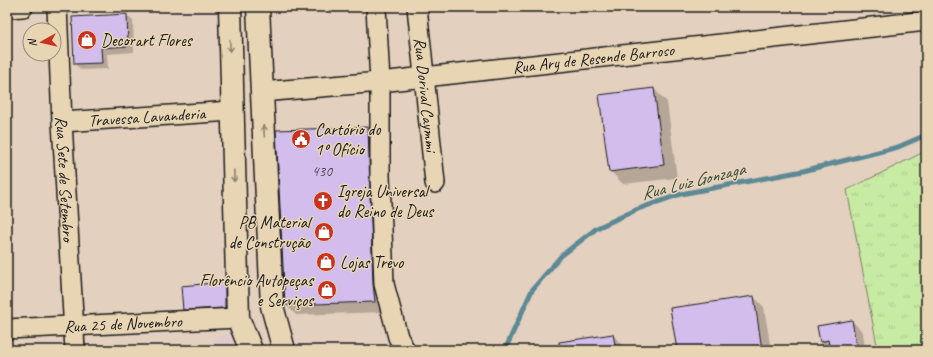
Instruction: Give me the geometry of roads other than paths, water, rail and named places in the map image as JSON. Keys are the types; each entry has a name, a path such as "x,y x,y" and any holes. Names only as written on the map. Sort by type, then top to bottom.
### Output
{"street":[{"path":"7,8 23,7"},
{"name":"Rua Sete de Setembro","path":"57,7 75,350"},
{"path":"230,7 238,318 251,350"},
{"path":"258,7 272,306 284,350"},
{"path":"376,7 380,82 380,176 384,284 398,337 405,350"},
{"name":"Rua Dorival Caymmi","path":"417,7 435,183"},
{"name":"Rua Ary de Resende Barroso","path":"261,92 380,82 926,21"},
{"name":"Travessa Lavanderia","path":"62,122 232,111"},
{"name":"Rua 25 de Novembro","path":"7,329 238,318"}],"waterway":[{"name":"Rua Luiz Gonzaga","path":"505,350 532,290 561,256 597,228 638,209 681,194 803,171 898,147 926,135"}],"place":[{"name":"Decorart Flores","path":"87,40"},
{"name":"Cartório do 1º Ofício","path":"301,139"},
{"name":"Igreja Universal do Reino de Deus","path":"323,201"},
{"name":"PB Material de Construção","path":"324,232"},
{"name":"Lojas Trevo","path":"326,262"},
{"name":"Florêncio Autopeças e Serviços","path":"327,290"}]}
